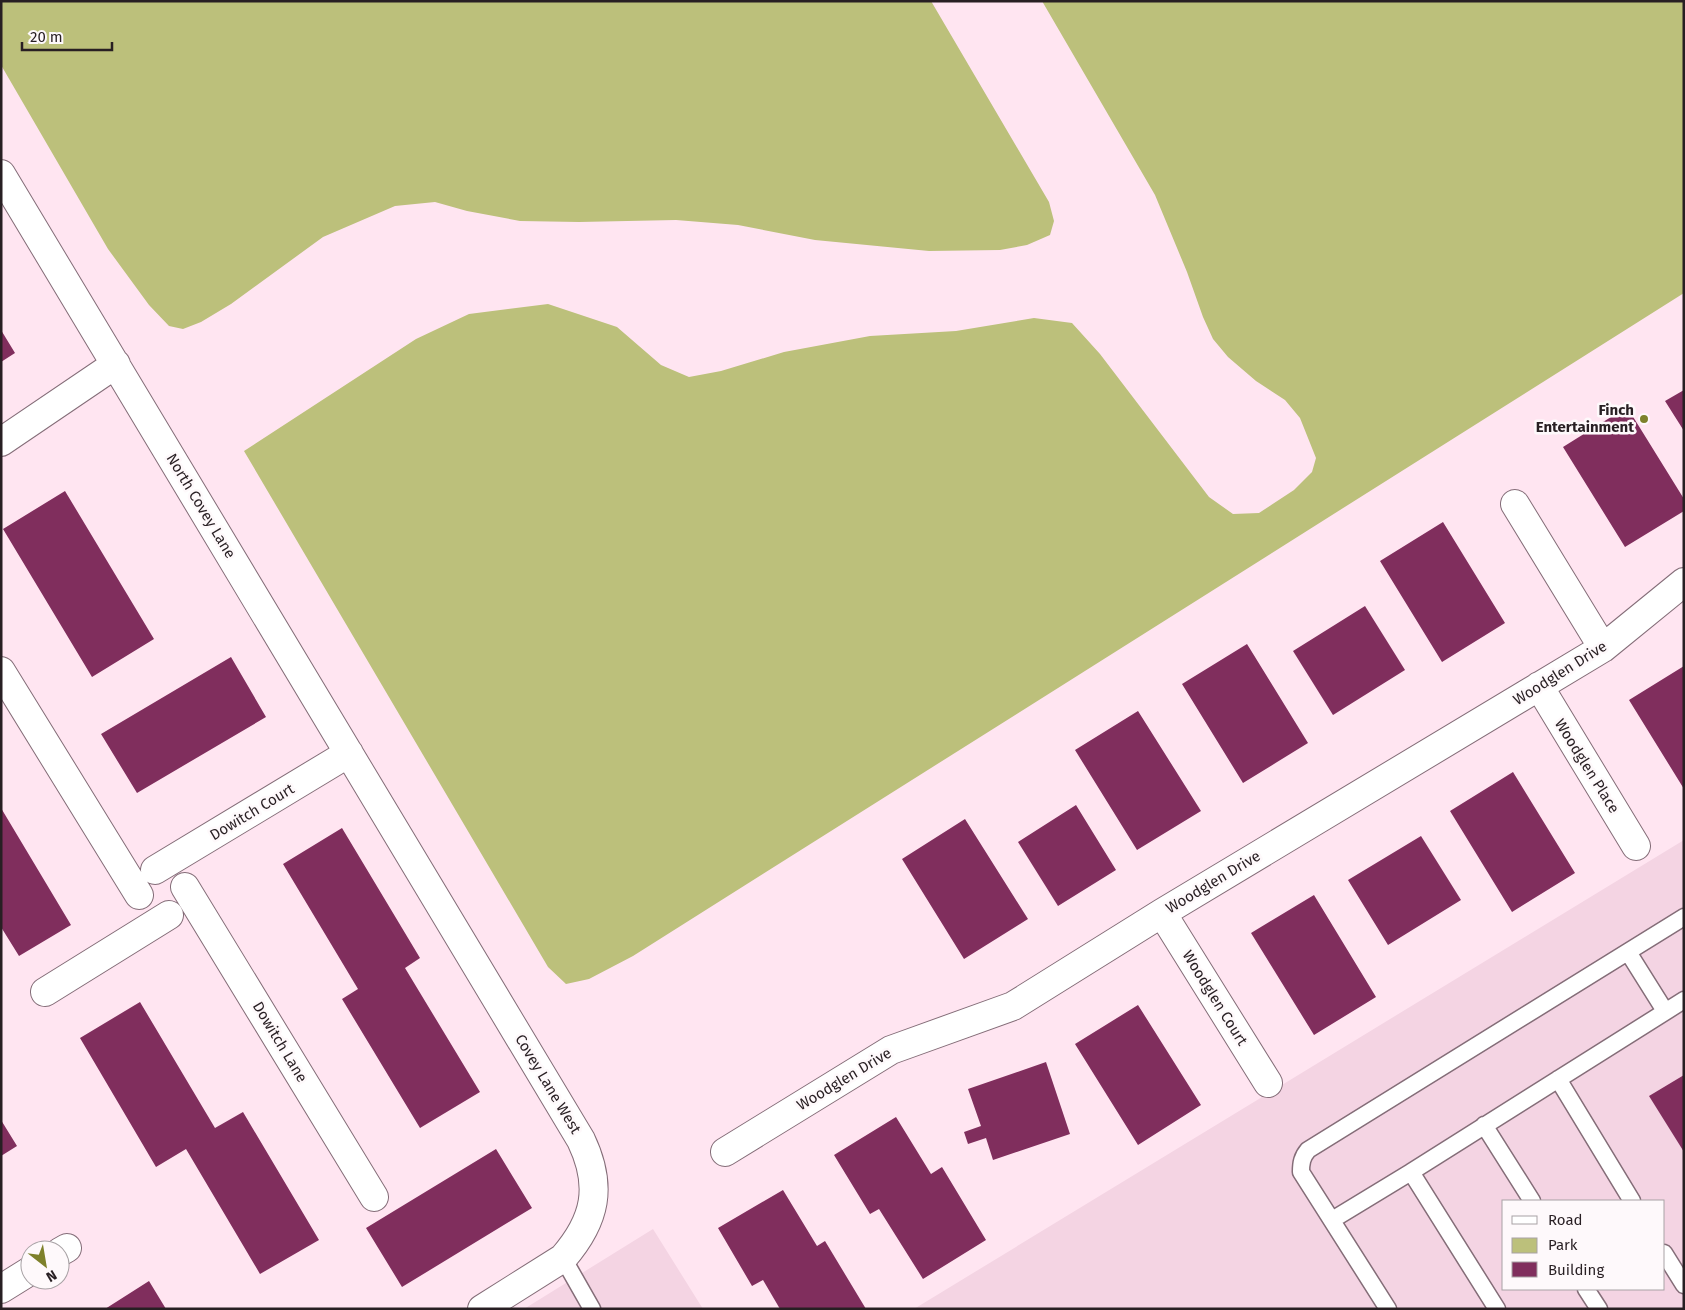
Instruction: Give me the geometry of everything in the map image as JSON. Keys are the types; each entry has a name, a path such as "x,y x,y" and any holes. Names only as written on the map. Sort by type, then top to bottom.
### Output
{"street":[{"name":"North Covey Lane","path":"1,174 400,837"},
{"path":"1,442 116,364"},
{"path":"1516,504 1603,648"},
{"name":"Woodglen Drive","path":"725,1152 890,1050 1013,1006 1162,913 1603,648 1684,582"},
{"path":"1,672 146,909 160,916 168,915"},
{"name":"Woodglen Place","path":"1538,686 1636,846"},
{"name":"Dowitch Court","path":"155,870 349,753"},
{"name":"Covey Lane West","path":"400,837 582,1140 594,1179 592,1210 580,1235 562,1258 482,1309"},
{"path":"139,895 143,880 155,870"},
{"name":"Dowitch Lane","path":"155,870 169,870 179,876 374,1196"},
{"path":"45,992 176,911 185,899 185,887"},
{"name":"Woodglen Court","path":"1162,913 1268,1083"},
{"path":"1,1288 20,1277"}],"lane":[{"path":"1388,1309 1301,1172 1303,1156 1308,1150 1684,917"},
{"path":"1628,952 1666,1011"},
{"path":"1332,1220 1684,1000"},
{"path":"1558,1079 1631,1200"},
{"path":"1484,1125 1531,1200"},
{"path":"1410,1172 1497,1309"},
{"path":"1665,1255 1684,1286"},
{"path":"562,1258 592,1309"},
{"path":"1587,1290 1599,1309"}],"shaded area":[{"path":"1684,840 1684,1309 914,1309"},
{"path":"653,1229 703,1309 524,1309"}],"green space":[{"path":"1,1 931,1 1049,202 1054,221 1050,235 1027,245 1000,250 929,251 815,240 738,225 676,220 520,221 467,211 435,202 395,206 323,237 231,304 201,322 183,329 169,326 149,305 108,249 1,65"},
{"path":"1042,1 1684,1 1684,293 633,956 589,979 566,984 548,967 244,451 416,339 469,314 548,304 617,327 661,365 689,377 721,371 784,352 870,336 956,331 1034,318 1072,323 1100,354 1209,497 1233,514 1259,513 1294,490 1312,472 1316,458 1300,418 1285,400 1256,381 1228,357 1213,339 1155,195"}],"building":[{"path":"1,330 15,353 1,362"},
{"path":"1684,390 1684,431 1665,401"},
{"path":"1627,407 1684,499 1684,511 1625,547 1563,447"},
{"path":"65,491 154,639 92,677 3,529"},
{"path":"1443,522 1505,623 1442,662 1380,561"},
{"path":"1365,606 1405,670 1333,715 1293,651"},
{"path":"1247,644 1308,743 1243,783 1182,684"},
{"path":"231,657 266,717 137,793 101,734"},
{"path":"1684,666 1684,789 1629,700"},
{"path":"1138,711 1201,811 1137,850 1075,750"},
{"path":"1513,772 1575,873 1512,912 1450,811"},
{"path":"1076,805 1116,870 1058,906 1018,842"},
{"path":"1,808 71,925 19,956 1,927"},
{"path":"965,819 1028,919 964,959 902,859"},
{"path":"342,828 420,958 405,968 480,1092 420,1128 342,999 358,989 283,864"},
{"path":"1421,836 1461,900 1388,945 1348,880"},
{"path":"1314,895 1376,997 1314,1035 1251,933"},
{"path":"140,1002 215,1128 243,1112 319,1240 260,1274 186,1149 156,1167 80,1038"},
{"path":"1138,1005 1201,1105 1138,1145 1075,1044"},
{"path":"1046,1062 1070,1134 993,1160 986,1138 968,1144 964,1132 981,1126 968,1089"},
{"path":"1684,1075 1684,1152 1649,1096"},
{"path":"896,1117 931,1174 942,1167 986,1240 923,1279 879,1209 870,1214 834,1155"},
{"path":"1,1120 17,1146 1,1156"},
{"path":"496,1149 532,1208 402,1287 366,1228"},
{"path":"783,1190 817,1246 825,1241 866,1309 780,1309 763,1280 752,1286 718,1228"},
{"path":"149,1281 166,1309 105,1309"}],"place":[{"name":"Finch Entertainment","path":"1644,419"}]}
